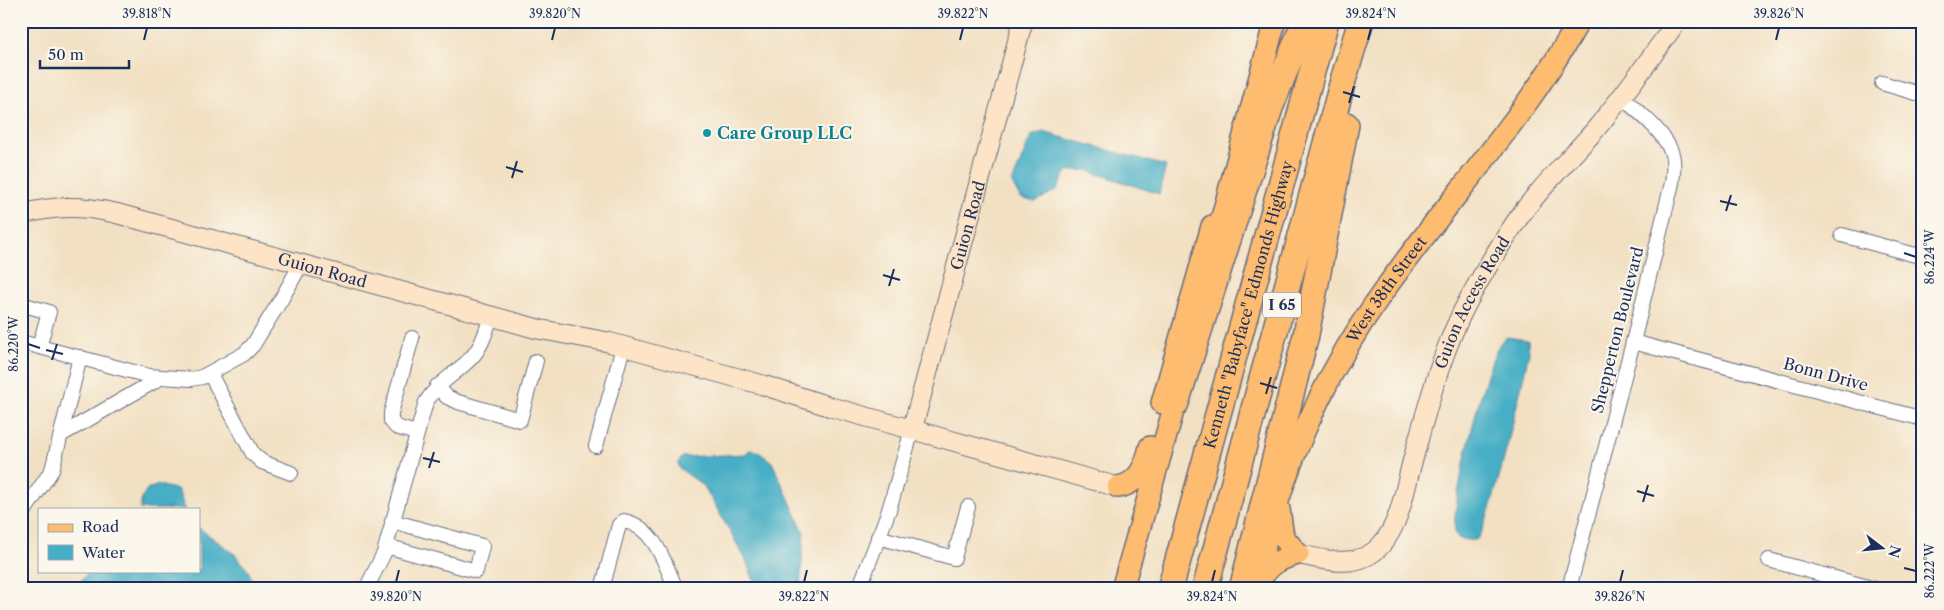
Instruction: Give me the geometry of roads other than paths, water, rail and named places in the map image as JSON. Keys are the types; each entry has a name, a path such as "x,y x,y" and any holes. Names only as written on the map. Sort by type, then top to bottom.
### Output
{"highway":[{"path":"1176,403 1270,108 1305,21"},
{"name":"Kenneth \"Babyface\" Edmonds Highway","path":"1170,589 1326,21"},
{"name":"Kenneth \"Babyface\" Edmonds Highway","path":"1205,589 1344,77 1361,21"},
{"path":"1250,587 1306,334 1366,21"}],"main road":[{"path":"1121,589 1176,403 1275,21"},
{"name":"West 38th Street","path":"1250,587 1295,454 1314,412 1355,335 1392,279 1528,102 1579,21"},
{"path":"1118,487 1124,486 1135,479 1147,460 1208,237 1236,167"},
{"path":"1118,487 1126,493 1131,511 1121,589"},
{"path":"1278,501 1282,533 1286,541 1298,554"},
{"path":"1250,587 1274,562 1286,556 1298,554"}],"street":[{"name":"Guion Road","path":"912,430 1023,21"},
{"name":"Guion Access Road","path":"1298,554 1328,561 1351,562 1374,552 1386,540 1396,518 1435,380 1446,349 1468,300 1501,243 1523,212 1621,97 1677,21"},
{"path":"1882,83 1923,95"},
{"name":"Shepperton Boulevard","path":"1569,589 1672,183 1673,158 1664,139 1648,119 1621,97"},
{"name":"Guion Road","path":"21,214 54,207 96,209 538,330 623,346 912,430 1118,487"},
{"path":"1842,235 1923,257"},
{"path":"21,342 149,376 194,378 210,374 249,350 301,264"},
{"path":"21,304 49,312 39,347"},
{"path":"366,589 386,546 426,402 437,386 472,357 482,340 492,316"},
{"path":"412,338 391,413 391,421 396,427 416,433"},
{"name":"Bonn Drive","path":"1633,342 1923,419"},
{"path":"596,446 623,346"},
{"path":"21,516 51,474 80,357"},
{"path":"437,386 447,397 458,402 520,420 536,361"},
{"path":"210,374 253,454 262,462 291,473"},
{"path":"61,435 162,377"},
{"path":"860,589 889,510 912,430"},
{"path":"878,537 954,558 968,507"},
{"path":"386,546 476,571 478,563 482,546 392,521"},
{"path":"602,589 620,525 624,521 642,529 654,542 676,589"},
{"path":"1769,560 1875,589"}],"water":[{"path":"1043,132 1166,166 1159,194 1086,170 1067,171 1057,190 1035,202 1020,198 1012,183 1031,136"},
{"path":"1507,337 1528,340 1529,353 1498,483 1483,529 1477,539 1458,538 1455,531 1455,517 1470,437 1493,358 1500,344"},
{"path":"750,450 757,451 772,462 804,532 800,589 757,589 746,560 704,486 679,468 678,463 682,457 745,454"},
{"path":"159,485 178,490 185,508 140,508 142,497 147,489"},
{"path":"200,529 236,555 249,572 255,589 74,589 87,574 92,572 200,572"}],"place":[{"name":"Care Group LLC","path":"707,133"}]}
